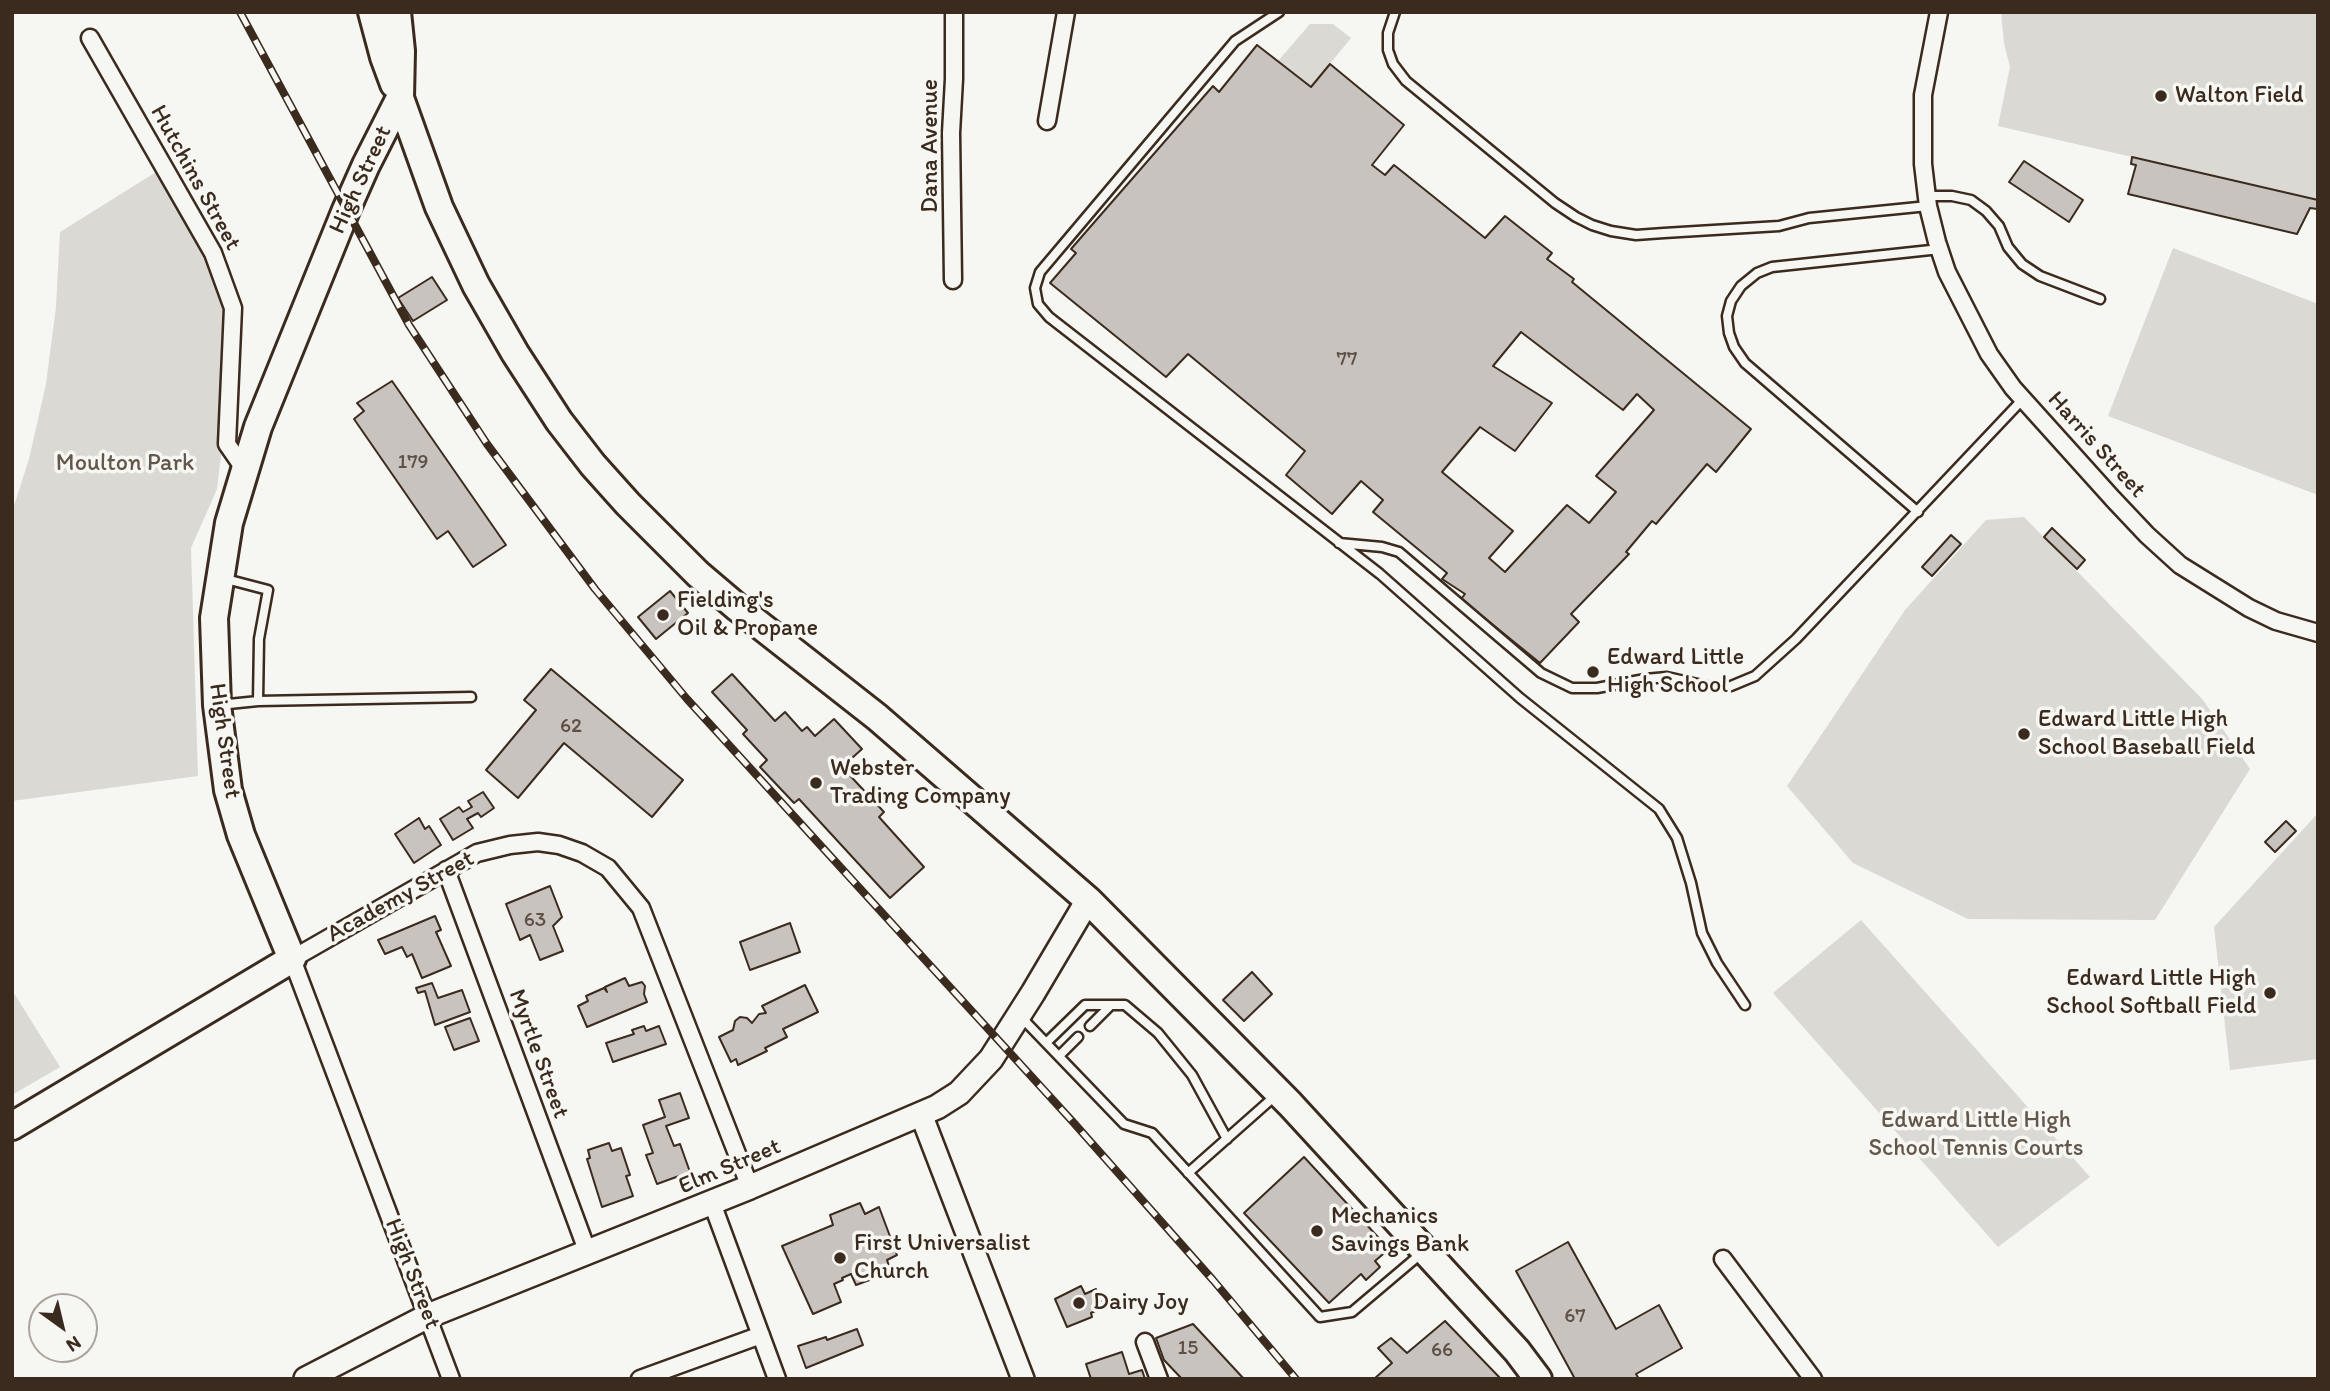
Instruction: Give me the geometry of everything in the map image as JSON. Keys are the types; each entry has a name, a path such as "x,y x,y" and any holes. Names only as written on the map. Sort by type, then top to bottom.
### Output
{"main road":[{"path":"372,12 384,57 439,207 476,285 551,410 593,465 698,574 877,717 1088,900 1279,1093 1517,1351 1538,1379"},
{"path":"397,12 401,51 400,98"},
{"name":"High Street","path":"292,959 241,835 228,790 216,705 214,618 219,577 229,523 258,427 346,210 400,98"},
{"name":"Elm Street","path":"306,1379 428,1316 712,1203 948,1100 975,1078 991,1059 1088,900"},
{"name":"Academy Street","path":"12,1126 292,959"}],"street":[{"name":"Dana Avenue","path":"953,280 951,133 954,12"},
{"path":"1047,121 1066,12"},
{"name":"Harris Street","path":"1939,12 1927,63 1923,95 1923,164 1928,201 1947,271 1989,354 2023,398 2121,508 2180,565 2249,608 2276,621 2318,633"},
{"name":"Hutchins Street","path":"90,38 213,253 233,308 227,444 245,470"},
{"name":"Academy Street","path":"292,959 477,853 492,848 538,842 559,845 582,853 608,868 641,908 750,1187"},
{"name":"Myrtle Street","path":"446,870 588,1254"},
{"name":"High Street","path":"292,959 451,1379"},
{"path":"921,1114 1023,1379"},
{"path":"712,1203 776,1379"},
{"path":"1723,1259 1813,1379"},
{"path":"640,1379 761,1335"},
{"path":"1145,1342 1158,1379"}],"lane":[{"path":"1279,12 1235,41 1040,272 1035,288 1038,304 1049,317 1380,575 1520,698 1659,809 1676,838 1691,883 1702,933 1717,963 1745,1005"},
{"path":"1395,12 1388,33 1388,50 1393,64 1406,81 1576,217 1611,231 1636,234 1756,228 1952,195 1971,200 1986,211 1999,226 2008,247 2022,264 2039,276 2100,299"},
{"path":"1918,512 1745,363 1734,347 1727,316 1731,300 1741,286 1757,273 1772,267 1940,249"},
{"path":"1339,543 1382,547 1399,552 1541,673 1572,688 1597,688 1667,677 1710,687 1731,686 1755,676 1773,662 1918,512 2023,398"},
{"path":"219,577 268,590 259,639 258,702"},
{"path":"216,705 471,696"},
{"path":"1046,1042 1085,1005 1125,1005 1158,1033 1192,1074 1227,1139"},
{"path":"1090,1026 1109,1007"},
{"path":"1019,1016 1124,1124 1152,1133 1320,1317 1352,1312 1425,1250"},
{"path":"1059,1056 1078,1037"},
{"path":"1188,1173 1279,1093"}],"green space":[{"name":"Walton Field","path":"2001,12 2318,12 2317,209 2310,208 2297,234 2128,194 2136,166 2131,164 2132,157 1998,126 2010,67"},
{"path":"1310,24 1333,24 1351,38 1311,87 1278,61"},
{"name":"Moulton Park","path":"161,169 239,305 217,489 191,548 198,776 12,801 12,512 29,459 46,384 56,307 60,232"},
{"path":"2173,248 2318,304 2318,495 2108,416"},
{"name":"Edward Little High School Baseball Field","path":"2024,517 2203,700 2250,769 2155,920 1968,919 1853,863 1787,786 1905,610 1986,520"},
{"name":"Edward Little High School Softball Field","path":"2318,813 2318,1059 2230,1070 2214,927"},
{"name":"Edward Little High School Tennis Courts","path":"1861,920 2090,1177 1998,1247 1773,993"},
{"path":"12,990 60,1067 12,1095"}],"building":[{"name":"Edward Little High School","path":"1257,45 1311,87 1330,64 1404,125 1372,165 1385,175 1394,165 1485,238 1505,216 1552,253 1547,259 1574,279 1572,282 1751,429 1716,472 1707,464 1656,524 1652,521 1626,552 1629,554 1571,614 1579,622 1540,663 1461,599 1465,594 1442,579 1447,573 1373,512 1383,500 1361,481 1332,514 1286,475 1305,451 1188,354 1166,377 1050,283 1076,253 1071,249 1213,86 1219,92","holes":["1521,332 1623,410 1637,394 1654,410 1596,476 1616,492 1589,523 1567,505 1505,572 1489,558 1513,531 1442,472 1480,427 1515,451 1552,403 1493,366"]},
{"path":"2132,157 2318,200 2317,209 2310,208 2297,234 2128,194 2136,165 2131,164"},
{"path":"2024,161 2083,200 2069,222 2009,182"},
{"path":"432,277 447,300 413,321 398,298"},
{"path":"392,381 506,545 473,567 448,531 437,539 354,419 364,411 357,403"},
{"path":"2052,528 2085,560 2077,569 2044,537"},
{"path":"1951,535 1961,544 1932,576 1922,567"},
{"name":"Fielding's Oil & Propane","path":"670,591 688,613 656,639 638,617"},
{"path":"551,669 683,780 652,817 564,743 518,798 486,770 536,710 524,700"},
{"name":"Webster Trading Company","path":"732,674 775,721 785,712 802,731 807,727 815,736 834,719 862,749 842,767 884,812 879,817 924,867 890,898 799,799 794,803 760,767 767,760 743,734 747,730 712,692"},
{"path":"483,792 494,808 481,817 478,813 467,819 473,828 453,840 440,819 459,807 463,812 472,807 468,801"},
{"path":"419,818 425,829 429,826 441,845 414,863 395,834"},
{"path":"2286,821 2296,831 2275,852 2265,842"},
{"path":"550,886 562,917 553,926 563,951 540,960 530,935 520,940 506,904"},
{"path":"435,916 441,930 436,932 451,966 422,978 412,954 407,957 402,947 385,954 378,940"},
{"path":"790,923 800,952 750,970 740,942"},
{"path":"1252,972 1272,994 1244,1021 1223,1000"},
{"path":"625,978 629,986 642,982 647,1002 587,1027 578,1006 588,1001 586,996 604,988 607,992 605,987"},
{"path":"432,983 438,998 462,990 470,1012 435,1025 425,991 418,993 416,988"},
{"path":"805,985 818,1012 783,1029 787,1037 765,1048 767,1051 738,1065 736,1059 731,1062 719,1037 733,1030 735,1021 740,1017 747,1018 752,1023 759,1014 766,1013 762,1006"},
{"path":"470,1018 479,1041 454,1050 445,1027"},
{"path":"644,1026 646,1031 659,1026 666,1044 613,1062 606,1043 634,1034 632,1030"},
{"path":"680,1093 689,1118 666,1126 674,1146 680,1144 690,1172 657,1184 646,1155 653,1153 643,1125 665,1117 659,1100"},
{"path":"609,1143 612,1151 621,1148 630,1175 626,1176 633,1196 602,1207 587,1159 590,1158 588,1150"},
{"name":"Mechanics Savings Bank","path":"1304,1157 1389,1249 1375,1261 1380,1267 1366,1280 1361,1274 1329,1303 1244,1213"},
{"name":"First Universalist Church","path":"860,1203 865,1214 879,1207 897,1255 887,1260 891,1272 856,1285 851,1274 842,1278 843,1280 834,1284 841,1302 813,1314 782,1246 833,1225 830,1215"},
{"path":"1568,1242 1616,1329 1659,1305 1682,1348 1636,1374 1639,1379 1575,1379 1516,1271"},
{"name":"Dairy Joy","path":"1081,1286 1085,1294 1096,1289 1104,1307 1091,1313 1092,1317 1067,1327 1055,1299"},
{"path":"1445,1321 1501,1379 1374,1379 1392,1363 1378,1348 1391,1338 1407,1353"},
{"path":"1193,1324 1244,1379 1182,1379 1164,1360 1156,1338"},
{"path":"857,1329 863,1345 806,1368 798,1346 826,1337 827,1340"},
{"path":"1122,1352 1129,1374 1142,1370 1145,1379 1091,1379 1086,1364"}],"railway":[{"path":"240,12 409,325 487,444 595,589 687,699 1073,1122 1213,1280 1296,1379"}],"place":[{"name":"Walton Field","path":"2161,96"},
{"name":"Fielding's Oil & Propane","path":"663,615"},
{"name":"Edward Little High School","path":"1593,672"},
{"name":"Edward Little High School Baseball Field","path":"2024,734"},
{"name":"Webster Trading Company","path":"816,783"},
{"name":"Edward Little High School Softball Field","path":"2270,993"},
{"name":"Mechanics Savings Bank","path":"1317,1231"},
{"name":"First Universalist Church","path":"840,1258"},
{"name":"Dairy Joy","path":"1079,1303"}]}
